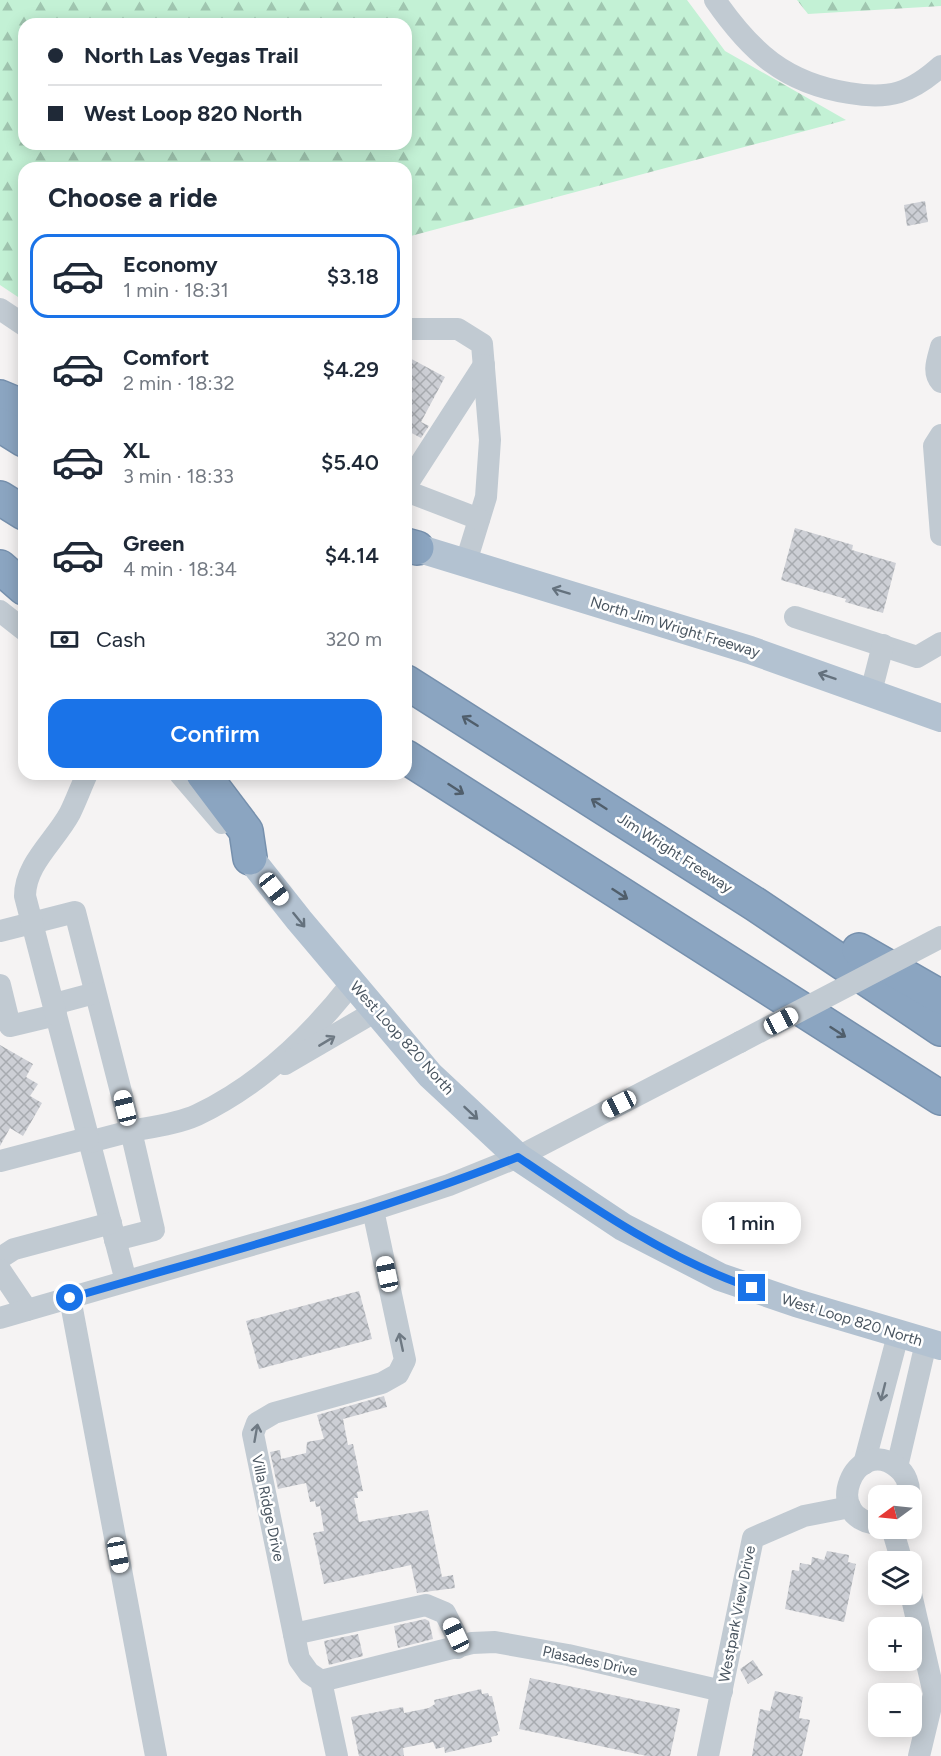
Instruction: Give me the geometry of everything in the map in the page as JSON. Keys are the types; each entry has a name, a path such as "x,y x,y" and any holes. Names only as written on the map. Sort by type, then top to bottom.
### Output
{"highway":[{"path":"0,397 18,404"},
{"path":"0,425 18,436"},
{"path":"0,498 18,509"},
{"path":"0,567 18,583"},
{"name":"Jim Wright Freeway","path":"412,685 755,904 941,1029"},
{"path":"412,761 941,1098"},
{"path":"207,780 246,831 250,858"},
{"path":"755,904 780,905 941,997"}],"main road":[{"name":"North Jim Wright Freeway","path":"412,546 739,646 941,718"},
{"name":"West Loop 820 North","path":"250,858 430,1075 518,1157 622,1227 720,1277 933,1345"}],"street":[{"path":"715,0 734,27 768,60 796,79 830,90 859,95 902,93 923,83 941,66"},
{"path":"0,309 18,321"},
{"path":"412,329 458,329 482,344 490,440 486,497 466,562"},
{"path":"941,347 936,365 937,377 941,382"},
{"path":"412,478 483,365"},
{"path":"941,435 934,446 941,536"},
{"path":"412,491 479,519"},
{"path":"0,611 18,625"},
{"path":"795,617 917,657 941,643"},
{"path":"871,692 883,645"},
{"path":"84,780 70,813 28,875 25,896 126,1281"},
{"name":"West Loop 820 North","path":"185,780 250,858"},
{"path":"0,931 75,912 154,1230 113,1231 14,1249 0,1258"},
{"path":"0,1318 373,1210 449,1185 518,1157 941,937"},
{"path":"275,1067 286,1052 329,1013 352,982"},
{"path":"0,985 10,1026 95,993"},
{"path":"0,1161 196,1115 275,1067 293,1062 376,1011"},
{"name":"Villa Ridge Drive","path":"321,1681 309,1673 299,1659 253,1434 257,1423 274,1413 382,1383 398,1374 405,1360 373,1210"},
{"path":"0,1269 27,1310"},
{"path":"70,1298 156,1756"},
{"path":"864,1464 898,1335"},
{"path":"897,1467 933,1345"},
{"path":"868,1521 863,1520 850,1507 847,1487 856,1470 864,1464 881,1460 897,1467 908,1485"},
{"name":"Westpark View Drive","path":"708,1756 753,1538 804,1516 850,1507"},
{"path":"294,1634 426,1605 445,1612 456,1635 457,1648"},
{"path":"914,1605 934,1694 919,1756"},
{"name":"Plasades Drive","path":"321,1681 472,1643 495,1642 568,1655 722,1691"},
{"path":"321,1681 337,1756"},
{"path":"141,1756 150,1728"}],"green space":[{"path":"0,0 687,0 725,51 846,120 412,236 412,162 18,162 18,297 0,285"},
{"path":"797,0 941,0 941,6 808,14"}],"building":[{"path":"925,201 928,222 907,226 904,205"},
{"path":"412,359 445,377 421,422 429,426 421,438 412,433"},
{"path":"795,528 853,545 852,550 896,563 883,613 845,602 846,599 781,580"},
{"path":"0,1045 33,1064 26,1077 38,1084 30,1096 42,1103 23,1136 10,1128 0,1146"},
{"path":"359,1291 372,1339 259,1369 246,1321"},
{"path":"384,1396 387,1407 343,1419 348,1445 353,1444 363,1491 357,1492 358,1498 354,1498 359,1522 428,1510 442,1577 453,1575 455,1588 417,1593 411,1565 324,1584 313,1533 324,1531 320,1506 316,1507 315,1501 310,1502 306,1483 278,1489 270,1452 280,1450 281,1459 306,1453 307,1442 324,1439 317,1415"},
{"path":"827,1551 849,1555 848,1562 856,1564 844,1622 785,1609 792,1570 799,1571 800,1563 811,1565 812,1557 824,1560"},
{"path":"425,1619 429,1621 433,1639 398,1648 394,1626"},
{"path":"358,1634 363,1656 329,1665 324,1641"},
{"path":"753,1660 763,1675 748,1684 740,1669"},
{"path":"530,1678 680,1709 670,1756 647,1756 519,1729"},
{"path":"481,1689 482,1694 488,1693 492,1696 500,1731 497,1732 498,1735 491,1737 492,1742 445,1753 444,1747 436,1749 433,1742 403,1748 404,1756 359,1756 351,1717 403,1707 404,1713 429,1708 435,1704 434,1700"},
{"path":"775,1691 803,1697 799,1718 810,1720 802,1756 752,1756 760,1709 770,1711"}],"route":[{"path":"70,1298 373,1210 449,1185 518,1157 622,1227 720,1277 752,1288"}]}
